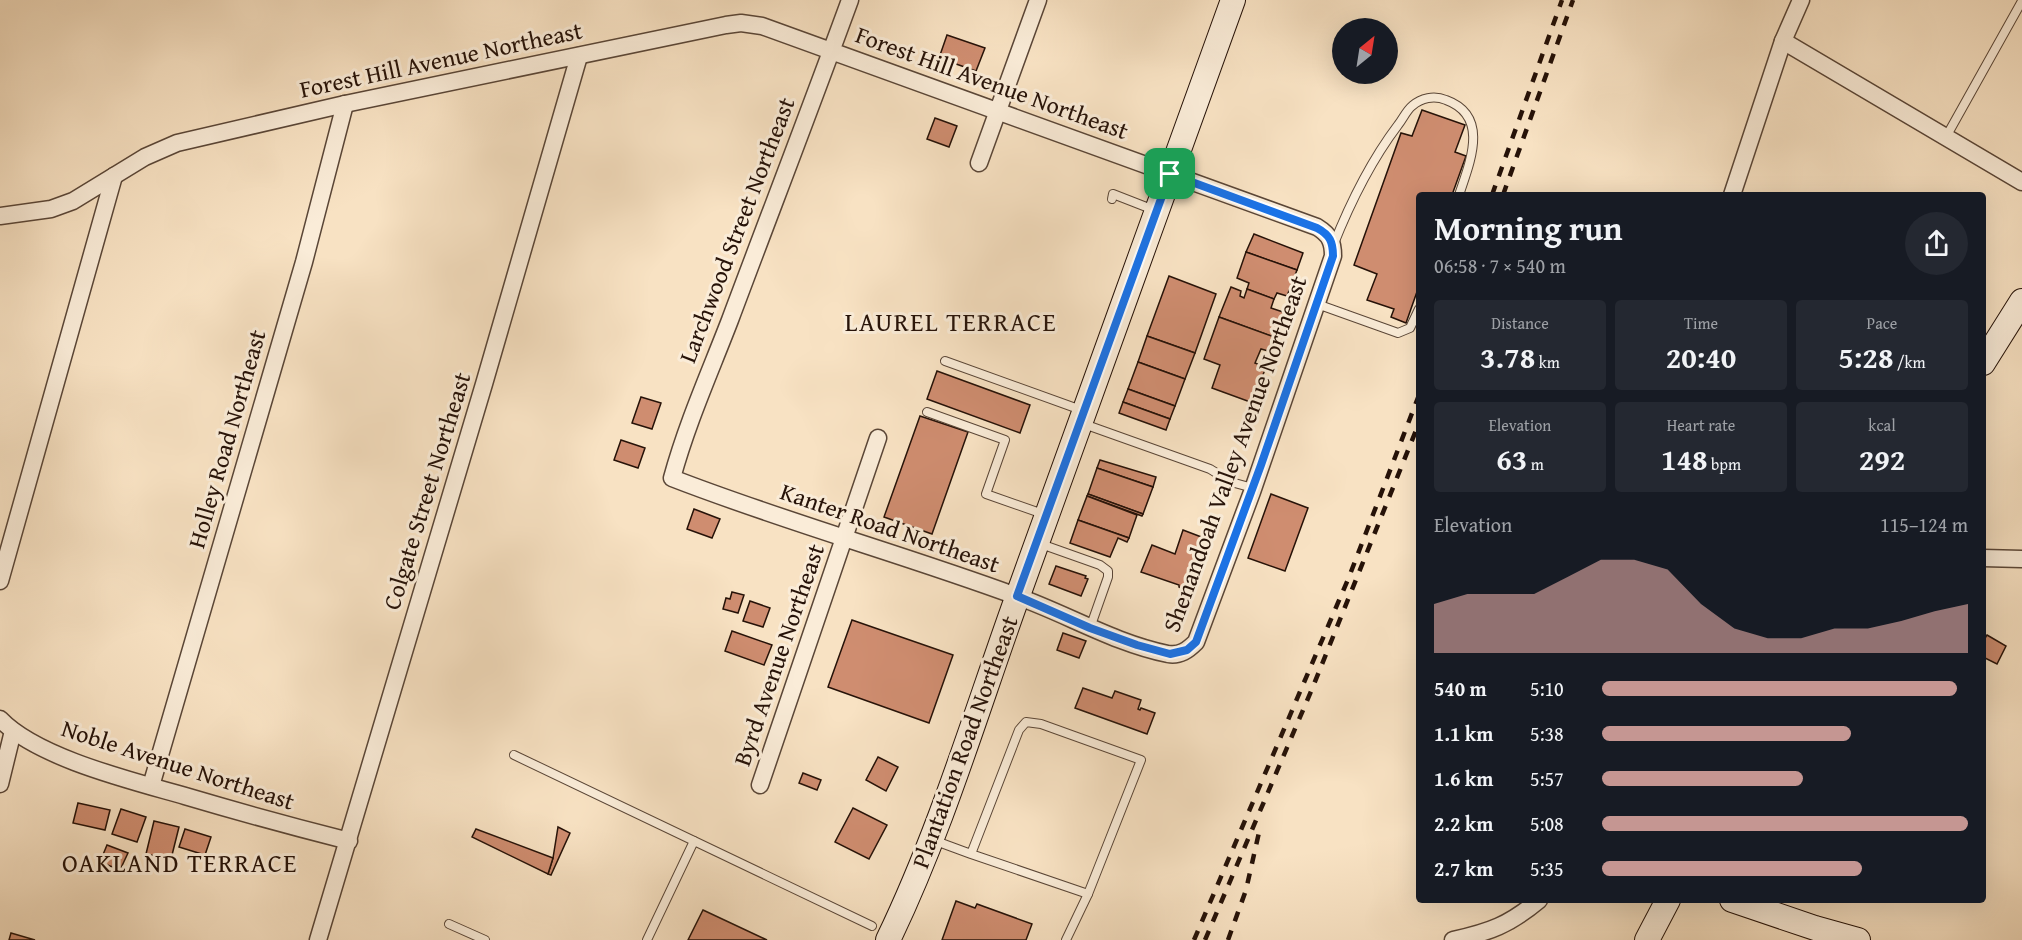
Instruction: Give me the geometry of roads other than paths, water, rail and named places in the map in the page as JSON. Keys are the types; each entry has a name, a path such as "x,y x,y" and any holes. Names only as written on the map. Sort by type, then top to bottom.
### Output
{"street":[{"name":"Larchwood Street Northeast","path":"672,478 683,439 850,0"},
{"path":"979,163 1038,0"},
{"name":"Plantation Road Northeast","path":"880,933 932,840 1036,542 1233,0"},
{"path":"1733,192 1783,40 1802,0"},
{"name":"Forest Hill Avenue Northeast","path":"0,216 62,205 95,189 145,158 177,143 345,104 741,23 762,26 1273,211 1317,228 1330,237 1333,246"},
{"path":"1783,40 2022,182"},
{"name":"Colgate Street Northeast","path":"318,940 534,216 579,56"},
{"name":"Holley Road Northeast","path":"151,786 304,262 345,104"},
{"path":"0,581 114,176"},
{"name":"Shenandoah Valley Avenue Northeast","path":"1090,628 1170,654 1187,650 1196,642 1317,304 1333,256 1333,246"},
{"path":"1986,358 2022,301"},
{"name":"Byrd Avenue Northeast","path":"760,785 878,438"},
{"name":"Kanter Road Northeast","path":"672,478 1017,596 1090,628"},
{"path":"1986,558 2022,559"},
{"name":"Noble Avenue Northeast","path":"0,719 13,731 32,742 73,761 151,786 349,841"},
{"path":"0,784 13,731"},
{"path":"1453,940 1486,933 1503,926 1536,903"},
{"path":"1647,940 1663,903"},
{"path":"1741,903 1858,940"}],"lane":[{"path":"1946,137 2022,1"},
{"path":"1333,246 1360,184 1387,139 1410,107 1421,100 1443,99 1458,105 1469,115 1474,131 1472,152 1460,192"},
{"path":"1112,199 1113,194 1157,211"},
{"path":"1317,304 1398,333 1410,328 1416,315"},
{"path":"945,361 1210,469 1231,482 1253,488"},
{"path":"927,412 1005,440 986,494 1047,515"},
{"path":"1036,542 1100,565 1108,571 1090,628"},
{"path":"971,854 1019,730 1026,722 1041,724 1141,760 1089,894 1066,940"},
{"path":"514,755 880,933"},
{"path":"932,840 1089,894"},
{"path":"647,940 694,841"},
{"path":"449,924 485,940"}],"railway":[{"path":"1493,192 1562,0"},
{"path":"1504,192 1573,0"},
{"path":"1194,940 1349,577 1416,403"},
{"path":"1205,940 1312,689 1416,430"},
{"path":"1228,940 1246,890 1260,828"}],"district":[{"name":"LAUREL TERRACE","path":"951,322"},
{"name":"OAKLAND TERRACE","path":"180,863"}]}
